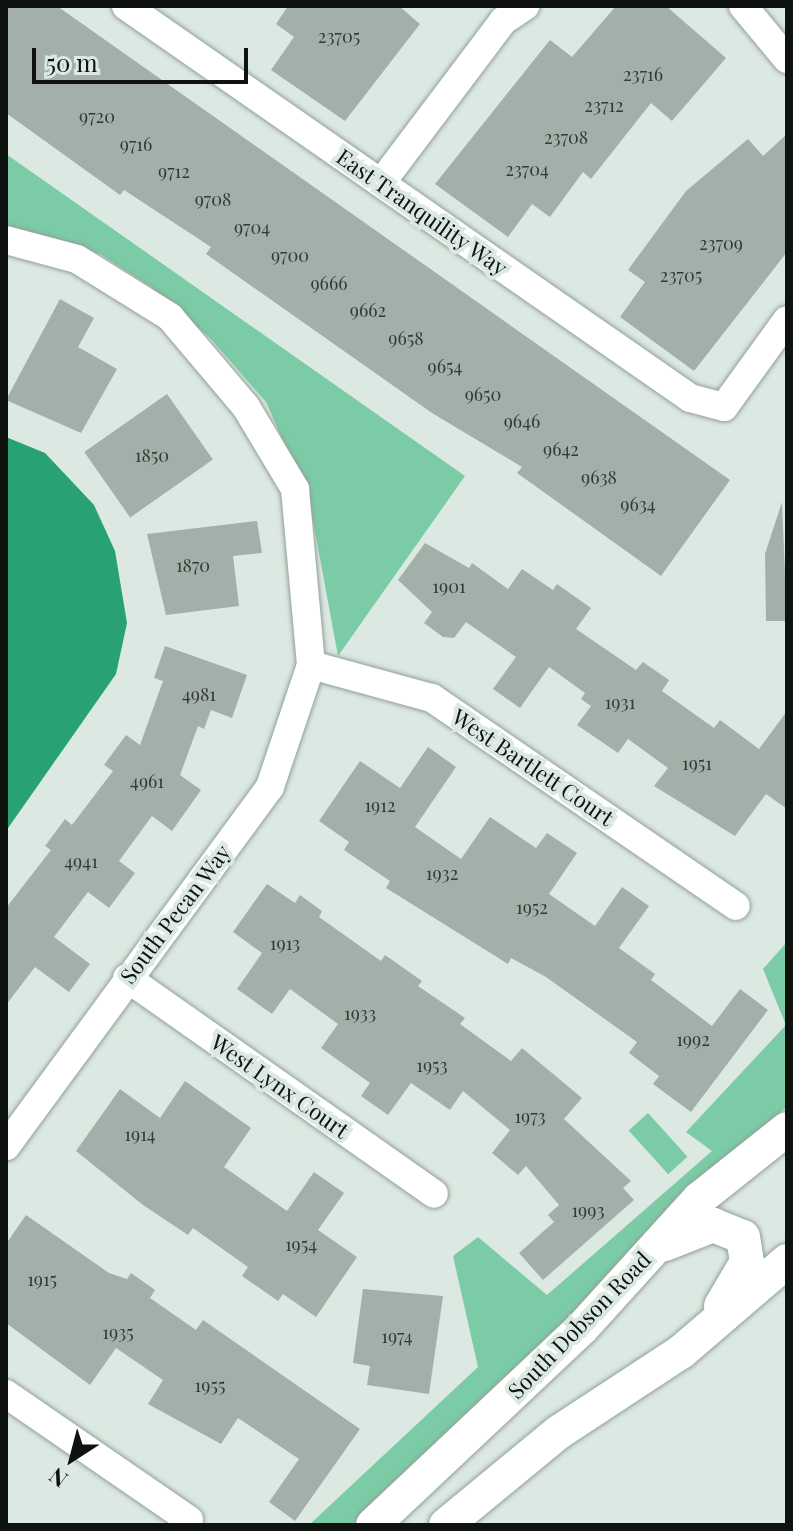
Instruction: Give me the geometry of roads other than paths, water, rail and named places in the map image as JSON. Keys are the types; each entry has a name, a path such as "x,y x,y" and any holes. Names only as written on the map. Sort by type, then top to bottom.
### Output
{"street":[{"name":"East Tranquility Way","path":"126,6 690,398 724,407 787,320"},
{"path":"381,183 503,21 525,6"},
{"path":"743,6 786,56"},
{"path":"6,240 77,259 170,317 246,407 295,489 311,665"},
{"name":"West Bartlett Court","path":"311,665 432,698 736,906"},
{"name":"South Pecan Way","path":"6,1146 270,787 311,665"},
{"name":"West Lynx Court","path":"127,978 434,1194"},
{"name":"South Dobson Road","path":"373,1525 537,1372 742,1159 787,1129"},
{"path":"651,1251 713,1225 732,1229 748,1248 733,1290 681,1352"},
{"path":"446,1525 559,1432 681,1352 787,1261"},
{"path":"6,1394 189,1520"}]}
